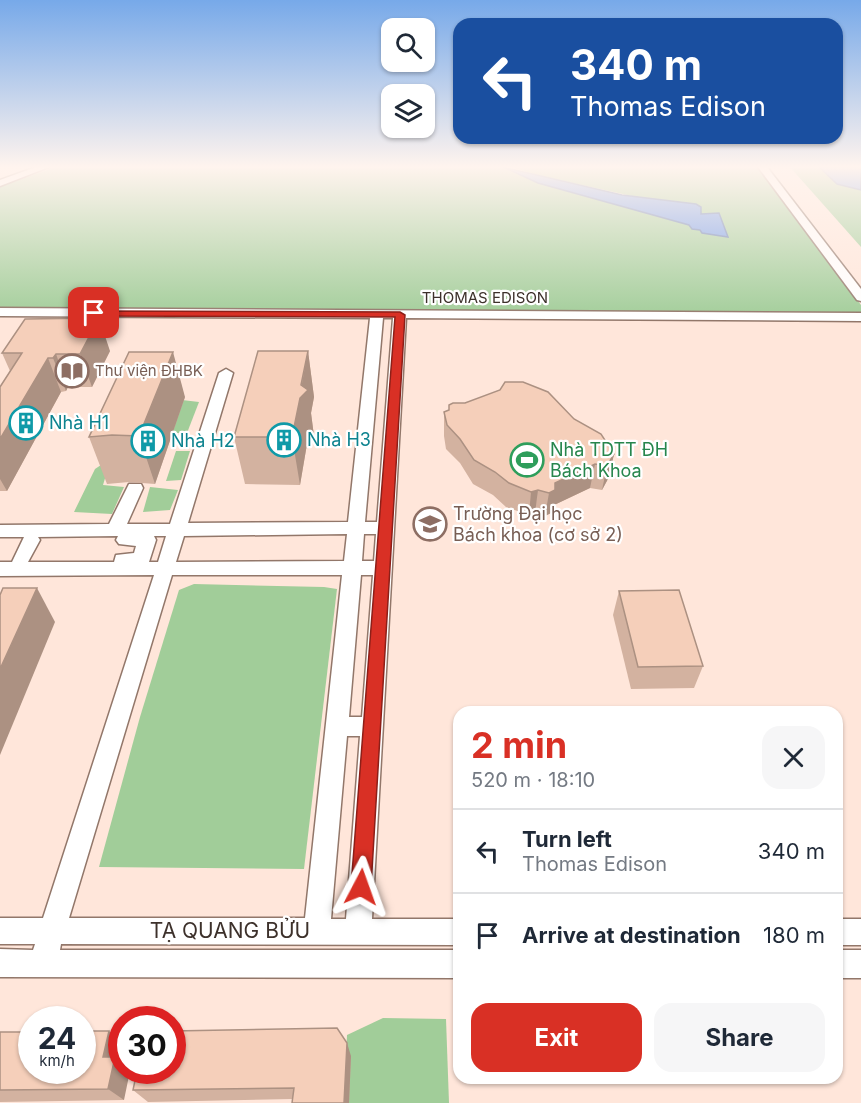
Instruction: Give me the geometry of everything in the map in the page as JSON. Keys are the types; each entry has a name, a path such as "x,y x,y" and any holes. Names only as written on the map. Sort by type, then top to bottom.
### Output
{"street":[{"path":"801,218 861,297"},
{"path":"815,218 847,259"},
{"name":"THOMAS EDISON","path":"0,312 377,320"},
{"name":"THOMAS EDISON","path":"0,324 861,317"},
{"path":"317,931 377,320"},
{"path":"358,932 400,320"},
{"name":"THOMAS EDISON","path":"400,320 861,326"},
{"path":"42,963 226,373"},
{"path":"369,402 394,402"},
{"path":"115,530 135,488"},
{"path":"0,531 386,528"},
{"path":"0,540 147,540 141,560 0,561"},
{"path":"20,561 31,540"},
{"path":"0,569 383,568"},
{"path":"338,726 372,727"},
{"name":"TẠ QUANG BỬU","path":"0,931 453,932"},
{"path":"843,932 861,932"},
{"name":"TẠ QUANG BỬU","path":"0,963 453,964"},
{"path":"843,964 861,964"}],"green space":[{"path":"0,218 666,218 689,225 702,233 712,234 710,218 797,218 861,305 861,312 0,309"},
{"path":"836,218 861,218 861,247"},
{"path":"182,400 199,402 187,433 170,433"},
{"path":"176,451 190,451 181,480 166,481"},
{"path":"101,465 109,465 103,485 124,487 112,514 74,512 95,469"},
{"path":"150,487 178,490 170,510 143,512"},
{"path":"194,584 337,589 304,869 99,867 140,717 179,590"},
{"path":"383,1018 446,1019 449,1103 344,1103 347,1035"}],"water":[{"path":"666,218 721,218 728,237 702,233 700,230 692,229 689,225"}],"building":[{"path":"99,318 80,354 56,354 53,358 48,358 0,439 0,387 22,353 2,353 25,319"},
{"path":"258,351 308,351 301,385 308,390 300,398 292,437 234,437"},
{"path":"129,352 173,352 139,436 89,437"},
{"name":"Nhà TDTT ĐH Bách Khoa","path":"505,382 523,382 548,392 574,419 601,434 614,454 607,466 595,464 555,483 555,490 549,493 538,490 531,492 509,483 474,460 447,425 444,412 449,410 449,405 453,403 465,403 500,390"},
{"path":"3,588 37,588 0,669 0,595"},
{"path":"679,590 703,666 638,667 619,591"},
{"path":"337,1028 347,1043 344,1103 292,1103 294,1088 133,1090 134,1084 186,1084 186,1031"},
{"path":"96,1031 108,1031 103,1057 108,1057 108,1089 0,1090 0,1032 18,1032 18,1084 96,1084"}],"place":[{"name":"Thư viện ĐHBK","path":"72,371"},
{"name":"Nhà H1","path":"26,423"},
{"name":"Nhà H3","path":"284,440"},
{"name":"Nhà H2","path":"148,441"},
{"name":"Nhà TDTT ĐH Bách Khoa","path":"527,460"},
{"name":"Trường Đại học Bách khoa (cơ sở 2)","path":"430,524"}],"route":[{"path":"94,313 400,315 361,887"}]}
